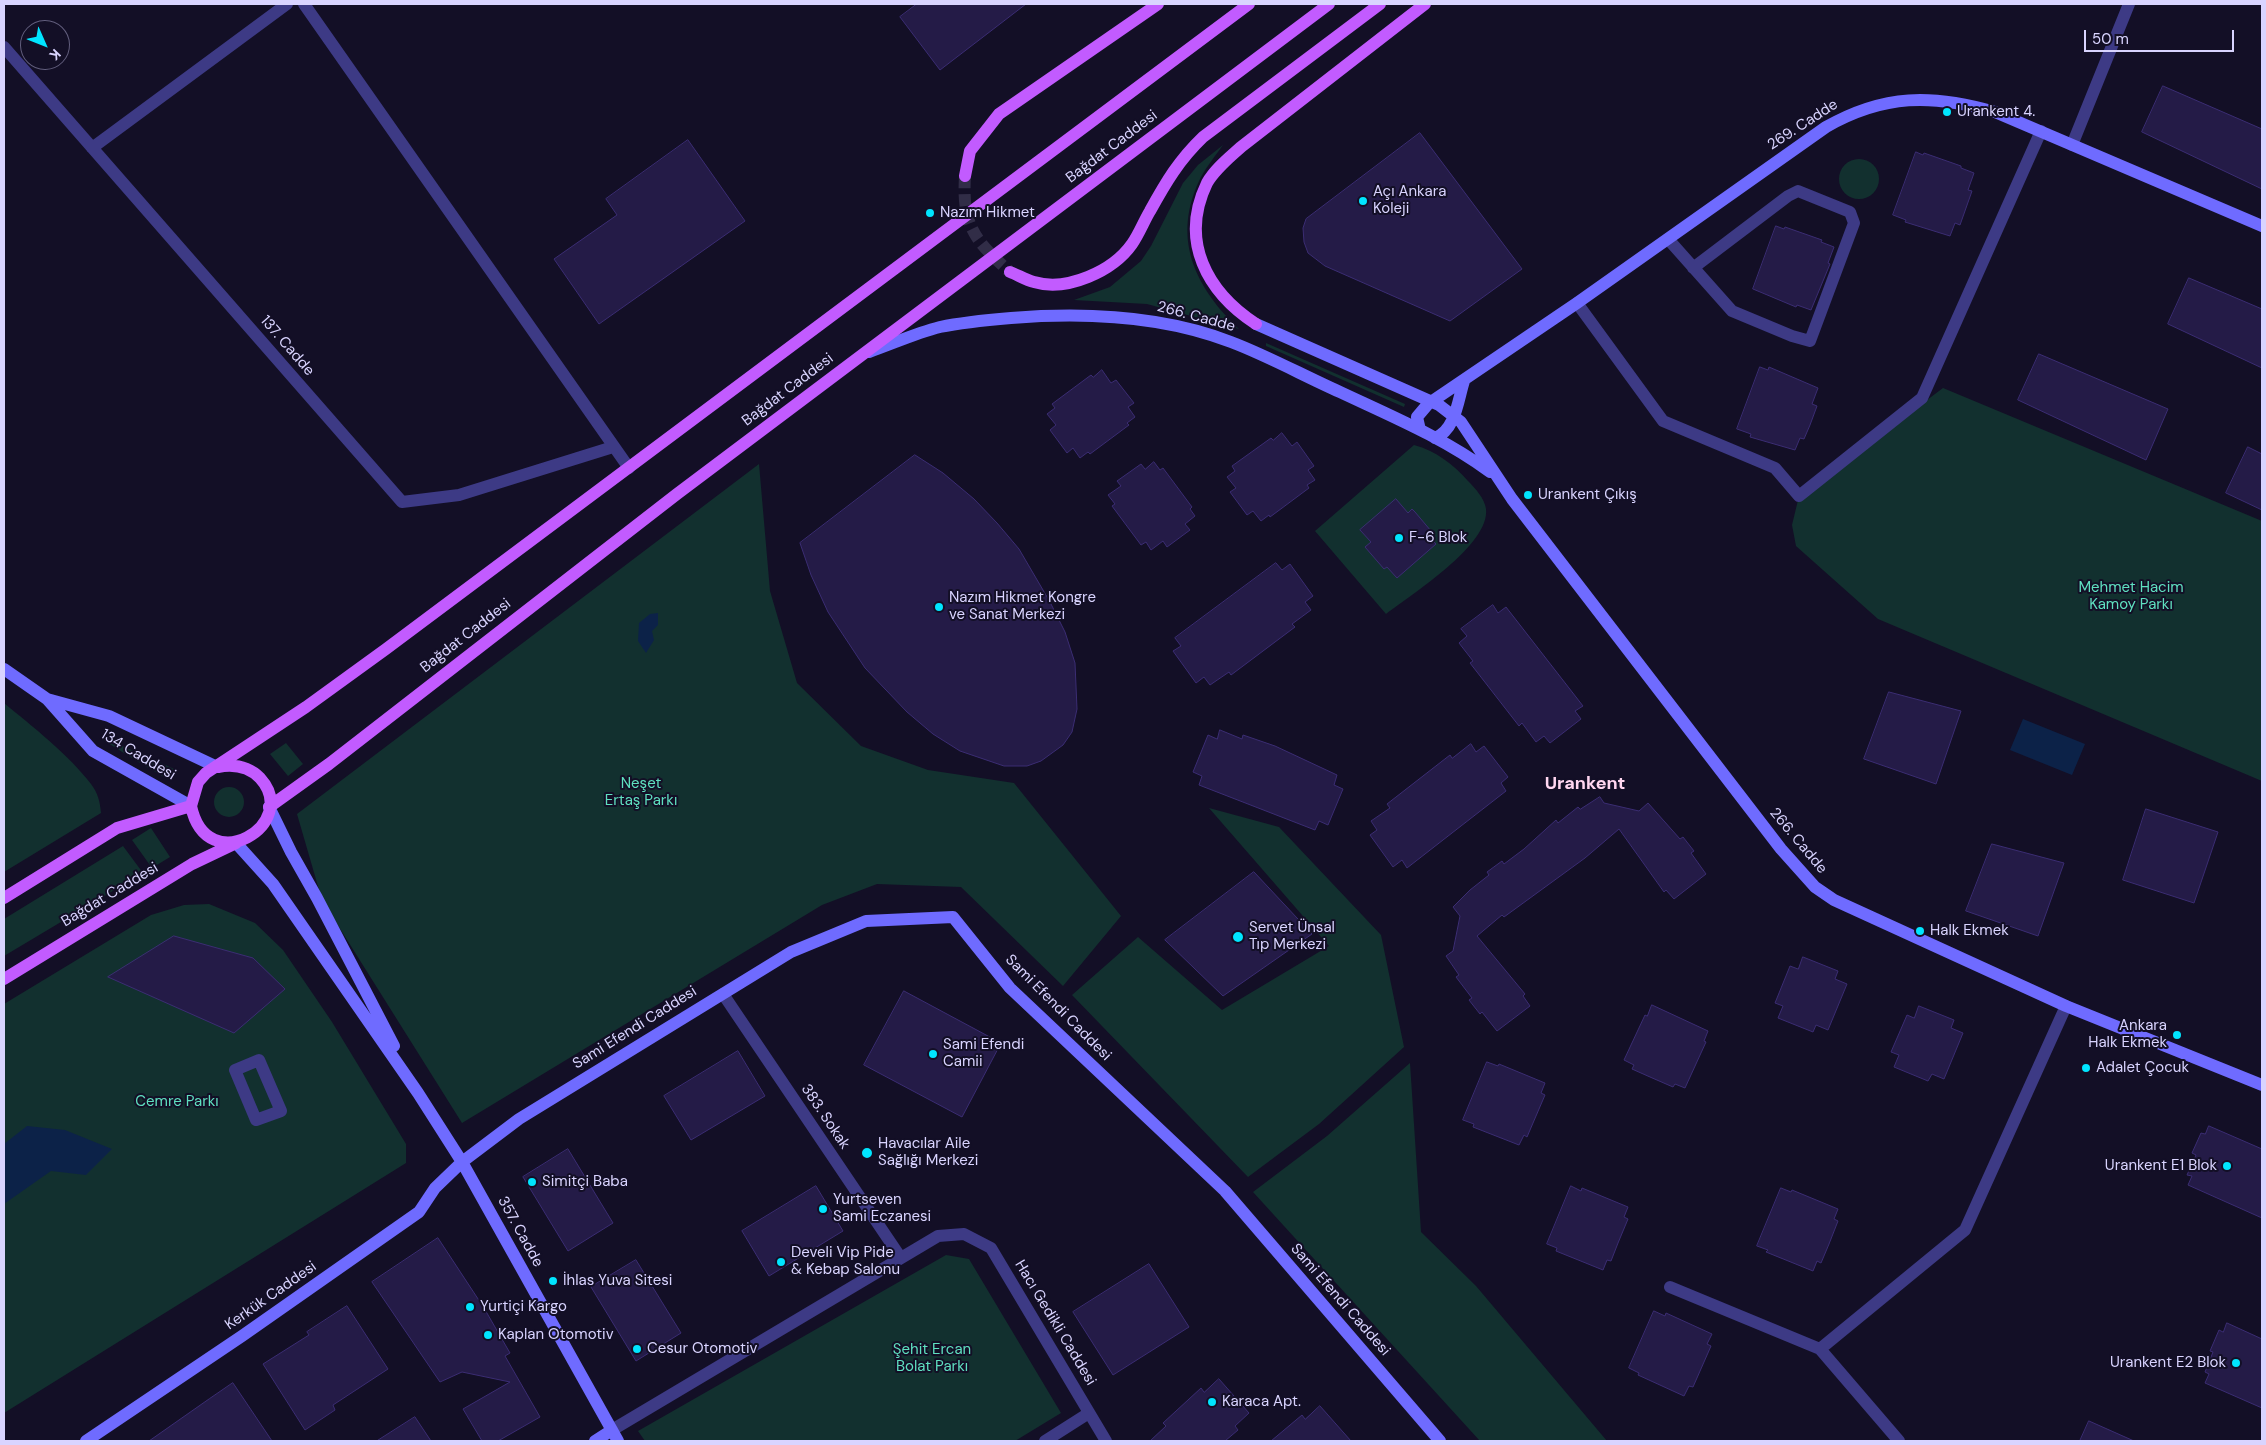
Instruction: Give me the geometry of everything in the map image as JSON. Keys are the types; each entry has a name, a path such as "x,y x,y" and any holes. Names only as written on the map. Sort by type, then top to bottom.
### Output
{"main road":[{"path":"965,176 970,151 999,114 1158,4"},
{"path":"418,1093 273,884 236,843 223,843 211,838 201,830 194,819 191,806 198,782 206,773 386,649 1249,4"},
{"name":"Bağdat Caddesi","path":"4,979 192,864 236,843 249,839 259,831 266,820 270,807 329,764 456,663 1329,4"},
{"path":"1010,272 1035,283 1058,284 1100,272 1115,261 1132,244 1166,181 1182,157 1196,143 1380,4"},
{"name":"266. Cadde","path":"1425,4 1240,146 1208,183 1200,206 1197,234 1198,251 1205,271 1218,290 1234,310 1256,324 1432,402 1454,415 1494,474 1781,849 1815,887 1834,900 1874,920 2066,1006 2262,1085"},
{"name":"269. Cadde","path":"1432,402 1577,304 1826,127 1861,109 1901,101 1935,100 1966,103 1995,112 2041,131 2262,226"},
{"name":"266. Cadde","path":"864,354 939,327 972,322 1040,316 1103,316 1150,320 1195,330 1231,342 1420,430 1494,474"},
{"path":"1435,438 1446,431 1454,415 1464,381"},
{"path":"1420,430 1416,421 1418,414 1432,402"},
{"name":"134 Caddesi","path":"4,669 47,699 93,751 191,806"},
{"path":"47,699 109,716 217,767 230,765 243,767 254,772 263,782 269,794 270,807 291,852 317,898 418,1093"},
{"path":"4,898 116,828 191,806"},
{"name":"Sami Efendi Caddesi","path":"462,1162 519,1119 790,952 866,921 953,917 1010,988 1225,1191 1440,1441"},
{"name":"357. Cadde","path":"418,1093 462,1162 615,1436"},
{"name":"Kerkük Caddesi","path":"86,1441 234,1342 419,1212 435,1188 462,1162"},
{"path":"594,1441 615,1436"}],"street":[{"path":"92,148 287,4"},
{"path":"304,4 629,468"},
{"path":"2072,145 2129,4"},
{"name":"137. Cadde","path":"4,47 402,502 458,495 613,447"},
{"path":"1577,304 1663,421 1775,468 1799,496 1922,398 2041,131"},
{"path":"1668,239 1693,268 1732,311 1792,336 1810,341 1854,222 1850,212 1798,191 1788,196 1693,268"},
{"name":"383. Sokak","path":"723,994 901,1258"},
{"path":"1820,1349 1966,1230 2066,1006"},
{"path":"259,1060 280,1111 256,1120 235,1070 259,1060"},
{"name":"Hacı Gedikli Caddesi","path":"901,1258 938,1236 964,1234 991,1248 1106,1441"},
{"path":"615,1436 901,1258"},
{"path":"1670,1287 1820,1349 1899,1441"},
{"path":"1045,1441 1089,1413"}],"green space":[{"path":"1223,145 1201,177 1192,199 1188,220 1188,240 1199,278 1223,313 1239,329 1147,304 1074,300 1110,287 1141,261 1151,246 1183,183 1198,165"},
{"path":"1859,159 1873,165 1879,179 1873,193 1859,199 1845,193 1839,179 1845,165"},
{"path":"1266,343 1405,404 1404,407 1266,346"},
{"name":"Mehmet Hacim Kamoy Parkı","path":"1943,388 2262,521 2262,781 1878,619 1796,546 1792,525 1799,496"},
{"path":"1414,445 1444,459 1474,487 1485,505 1484,523 1476,538 1447,568 1386,614 1315,531"},
{"name":"Neşet Ertaş Parkı","path":"759,464 770,591 797,683 861,746 928,770 1014,783 1121,916 1063,986 961,887 877,884 822,905 462,1123 322,900 297,814"},
{"path":"4,703 50,741 82,773 95,791 101,813 4,872"},
{"path":"104,738 143,755 140,763 103,740"},
{"path":"286,743 303,764 288,776 270,754"},
{"path":"149,757 174,769 169,780 145,766"},
{"path":"229,787 235,788 243,796 243,808 235,816 229,817 223,816 215,808 214,802 215,796 223,788"},
{"path":"1209,808 1279,827 1381,935 1404,1047 1319,1124 1248,1177 1072,995 1138,937 1222,1010 1329,946"},
{"path":"151,828 170,857 152,868 132,840"},
{"path":"123,846 143,873 4,956 4,919"},
{"name":"Cemre Parkı","path":"209,904 255,923 283,950 332,1022 406,1144 406,1163 4,1413 4,1004 151,915 184,905"},
{"path":"1410,1063 1421,1232 1476,1286 1607,1441 1480,1441 1253,1192 1327,1136"},
{"name":"Şehit Ercan Bolat Parkı","path":"946,1255 969,1259 1061,1413 1015,1441 645,1441 638,1431"}],"water":[{"path":"658,613 658,625 652,631 654,640 646,653 638,641 639,623 650,614"},
{"path":"2023,719 2085,744 2072,775 2010,750"},
{"path":"27,1126 65,1130 112,1149 86,1175 51,1171 4,1204 4,1144"}],"building":[{"path":"917,4 1026,4 940,70 900,17"},
{"path":"2163,86 2262,129 2262,189 2142,132"},
{"path":"1420,133 1522,269 1450,321 1325,266 1308,253 1304,242 1303,228 1306,219"},
{"path":"688,140 745,221 599,324 554,259 617,215 606,199"},
{"path":"1916,152 1961,166 1961,168 1974,173 1968,190 1972,191 1960,225 1955,223 1950,236 1905,222 1906,220 1893,215"},
{"path":"1776,226 1784,229 1785,227 1822,240 1821,242 1834,247 1828,263 1830,264 1811,310 1797,305 1796,307 1753,289"},
{"path":"2189,278 2262,309 2262,368 2168,324"},
{"path":"2039,354 2168,409 2146,460 2018,400"},
{"path":"1760,367 1768,370 1769,367 1818,388 1812,404 1817,406 1810,425 1804,439 1800,438 1795,450 1750,437 1751,434 1737,429"},
{"path":"1102,370 1111,383 1116,380 1134,403 1128,407 1135,417 1127,423 1129,425 1090,454 1088,452 1080,458 1073,448 1067,453 1050,430 1056,425 1047,414 1055,408 1052,404 1091,375 1093,377"},
{"path":"1282,433 1292,446 1297,442 1314,466 1308,470 1315,480 1307,485 1309,488 1270,517 1269,515 1261,521 1253,511 1247,515 1230,492 1236,488 1227,477 1235,471 1232,466 1271,438 1273,440"},
{"path":"2248,447 2262,454 2262,510 2226,493"},
{"name":"Nazım Hikmet Kongre ve Sanat Merkezi","path":"915,455 943,473 974,499 997,523 1019,549 1065,632 1075,663 1077,709 1072,732 1063,745 1041,761 1027,766 1004,766 960,751 933,734 907,712 865,668 828,612 811,575 800,543"},
{"path":"1154,462 1160,470 1163,468 1192,507 1190,509 1195,516 1185,524 1190,530 1167,547 1163,541 1151,550 1146,542 1141,545 1112,506 1115,504 1108,495 1121,486 1117,481 1141,464 1145,469"},
{"name":"F-6 Blok","path":"1396,499 1408,513 1412,509 1415,512 1431,531 1427,534 1436,544 1397,578 1387,567 1384,569 1365,547 1371,542 1360,530"},
{"path":"1276,563 1282,570 1290,564 1313,596 1305,602 1311,610 1292,624 1295,627 1231,675 1229,672 1210,685 1204,677 1196,683 1173,651 1181,646 1175,638"},
{"path":"1493,605 1498,613 1506,607 1583,706 1575,711 1581,719 1550,743 1544,736 1536,742 1522,723 1519,726 1470,663 1473,661 1459,643 1467,636 1461,629"},
{"path":"1889,692 1961,711 1936,784 1864,759"},
{"path":"1220,730 1242,739 1243,735 1275,746 1337,775 1334,785 1343,789 1328,825 1319,821 1315,830 1199,785 1202,776 1193,772 1208,735 1217,739"},
{"path":"1471,744 1476,752 1484,746 1508,777 1501,783 1506,791 1407,868 1402,860 1393,867 1370,835 1377,830 1371,821 1390,808 1387,804 1450,755 1452,758"},
{"path":"1600,797 1604,803 1639,811 1648,803 1680,839 1683,837 1694,851 1691,853 1706,874 1674,899 1666,890 1664,892 1619,829 1585,858 1504,917 1502,915 1477,936 1525,994 1523,996 1530,1006 1497,1031 1482,1012 1480,1014 1469,1000 1472,998 1456,977 1459,975 1446,956 1453,951 1460,916 1453,907 1489,875 1487,872 1502,861 1504,864 1524,849 1556,820 1558,823 1578,807 1580,809"},
{"path":"2146,809 2218,832 2194,903 2123,880"},
{"path":"1992,844 2064,863 2038,936 1966,911"},
{"name":"Servet Ünsal Tıp Merkezi","path":"1254,872 1312,934 1223,996 1165,940"},
{"path":"174,936 253,958 285,989 234,1033 108,977"},
{"path":"1803,957 1838,971 1835,979 1847,984 1828,1030 1816,1025 1813,1032 1778,1018 1783,1006 1775,1003 1790,966 1798,969"},
{"name":"Sami Efendi Camii","path":"904,991 1001,1043 962,1117 864,1065"},
{"path":"1652,1005 1708,1031 1704,1041 1706,1042 1685,1088 1675,1084 1673,1087 1632,1069 1634,1065 1624,1060 1645,1015 1647,1016"},
{"path":"1919,1006 1954,1020 1951,1028 1963,1033 1944,1079 1932,1074 1928,1081 1894,1067 1899,1055 1891,1052 1907,1015 1914,1018"},
{"path":"738,1051 765,1096 691,1140 664,1096"},
{"path":"1487,1062 1498,1066 1499,1064 1545,1083 1541,1093 1545,1095 1527,1137 1524,1135 1519,1145 1473,1127 1474,1124 1463,1120"},
{"name":"Urankent E1 Blok","path":"2209,1126 2262,1149 2262,1218 2188,1185 2192,1176 2187,1175 2196,1155 2192,1153 2201,1133 2205,1134"},
{"path":"568,1149 613,1223 568,1251 523,1177"},
{"path":"816,1186 843,1231 769,1276 742,1231"},
{"path":"1571,1186 1581,1191 1582,1188 1628,1207 1624,1217 1628,1219 1611,1261 1607,1260 1603,1270 1556,1251 1557,1248 1547,1244"},
{"path":"1781,1188 1791,1192 1792,1190 1838,1209 1834,1219 1838,1221 1829,1244 1821,1263 1817,1261 1813,1271 1766,1252 1768,1250 1757,1246"},
{"path":"438,1238 484,1308 510,1353 505,1356 540,1417 498,1441 482,1441 463,1409 510,1382 462,1372 440,1382 372,1282"},
{"path":"636,1260 681,1333 636,1361 591,1287"},
{"path":"1149,1264 1189,1327 1113,1375 1073,1312"},
{"path":"347,1306 388,1369 333,1405 335,1410 305,1430 263,1364 309,1335 307,1332"},
{"path":"1654,1311 1665,1316 1666,1313 1712,1334 1707,1344 1711,1346 1693,1387 1689,1386 1684,1396 1638,1375 1639,1373 1629,1368"},
{"name":"Urankent E2 Blok","path":"2227,1323 2262,1339 2262,1408 2205,1383 2209,1374 2205,1372 2213,1352 2210,1351 2219,1330 2223,1332"},
{"name":"Karaca Apt.","path":"1219,1379 1249,1413 1235,1426 1238,1430 1225,1441 1150,1441 1166,1426 1163,1423 1201,1388 1204,1392"},
{"path":"233,1383 272,1441 149,1441 209,1399"},
{"path":"1320,1406 1351,1441 1271,1441 1302,1415 1305,1419"},
{"path":"415,1417 431,1441 377,1441"},
{"path":"2089,1421 2134,1441 2080,1441"}],"tunnel":[{"path":"965,176 966,207 968,219 973,230 987,250 1010,272"}],"place":[{"name":"Urankent 4.","path":"1947,112"},
{"name":"Açı Ankara Koleji","path":"1363,201"},
{"name":"Nazım Hikmet","path":"930,213"},
{"name":"Urankent Çıkış","path":"1528,495"},
{"name":"F-6 Blok","path":"1399,538"},
{"name":"Nazım Hikmet Kongre ve Sanat Merkezi","path":"939,607"},
{"name":"Halk Ekmek","path":"1920,931"},
{"name":"Servet Ünsal Tıp Merkezi","path":"1238,937"},
{"name":"Ankara Halk Ekmek","path":"2177,1035"},
{"name":"Sami Efendi Camii","path":"933,1054"},
{"name":"Adalet Çocuk","path":"2086,1068"},
{"name":"Havacılar Aile Sağlığı Merkezi","path":"867,1153"},
{"name":"Urankent E1 Blok","path":"2227,1166"},
{"name":"Simitçi Baba","path":"532,1182"},
{"name":"Yurtseven Sami Eczanesi","path":"823,1209"},
{"name":"Develi Vip Pide & Kebap Salonu","path":"781,1262"},
{"name":"İhlas Yuva Sitesi","path":"553,1281"},
{"name":"Yurtiçi Kargo","path":"470,1307"},
{"name":"Kaplan Otomotiv","path":"488,1335"},
{"name":"Cesur Otomotiv","path":"637,1349"},
{"name":"Urankent E2 Blok","path":"2236,1363"},
{"name":"Karaca Apt.","path":"1212,1402"}],"district":[{"name":"Urankent","path":"1585,784"}]}
